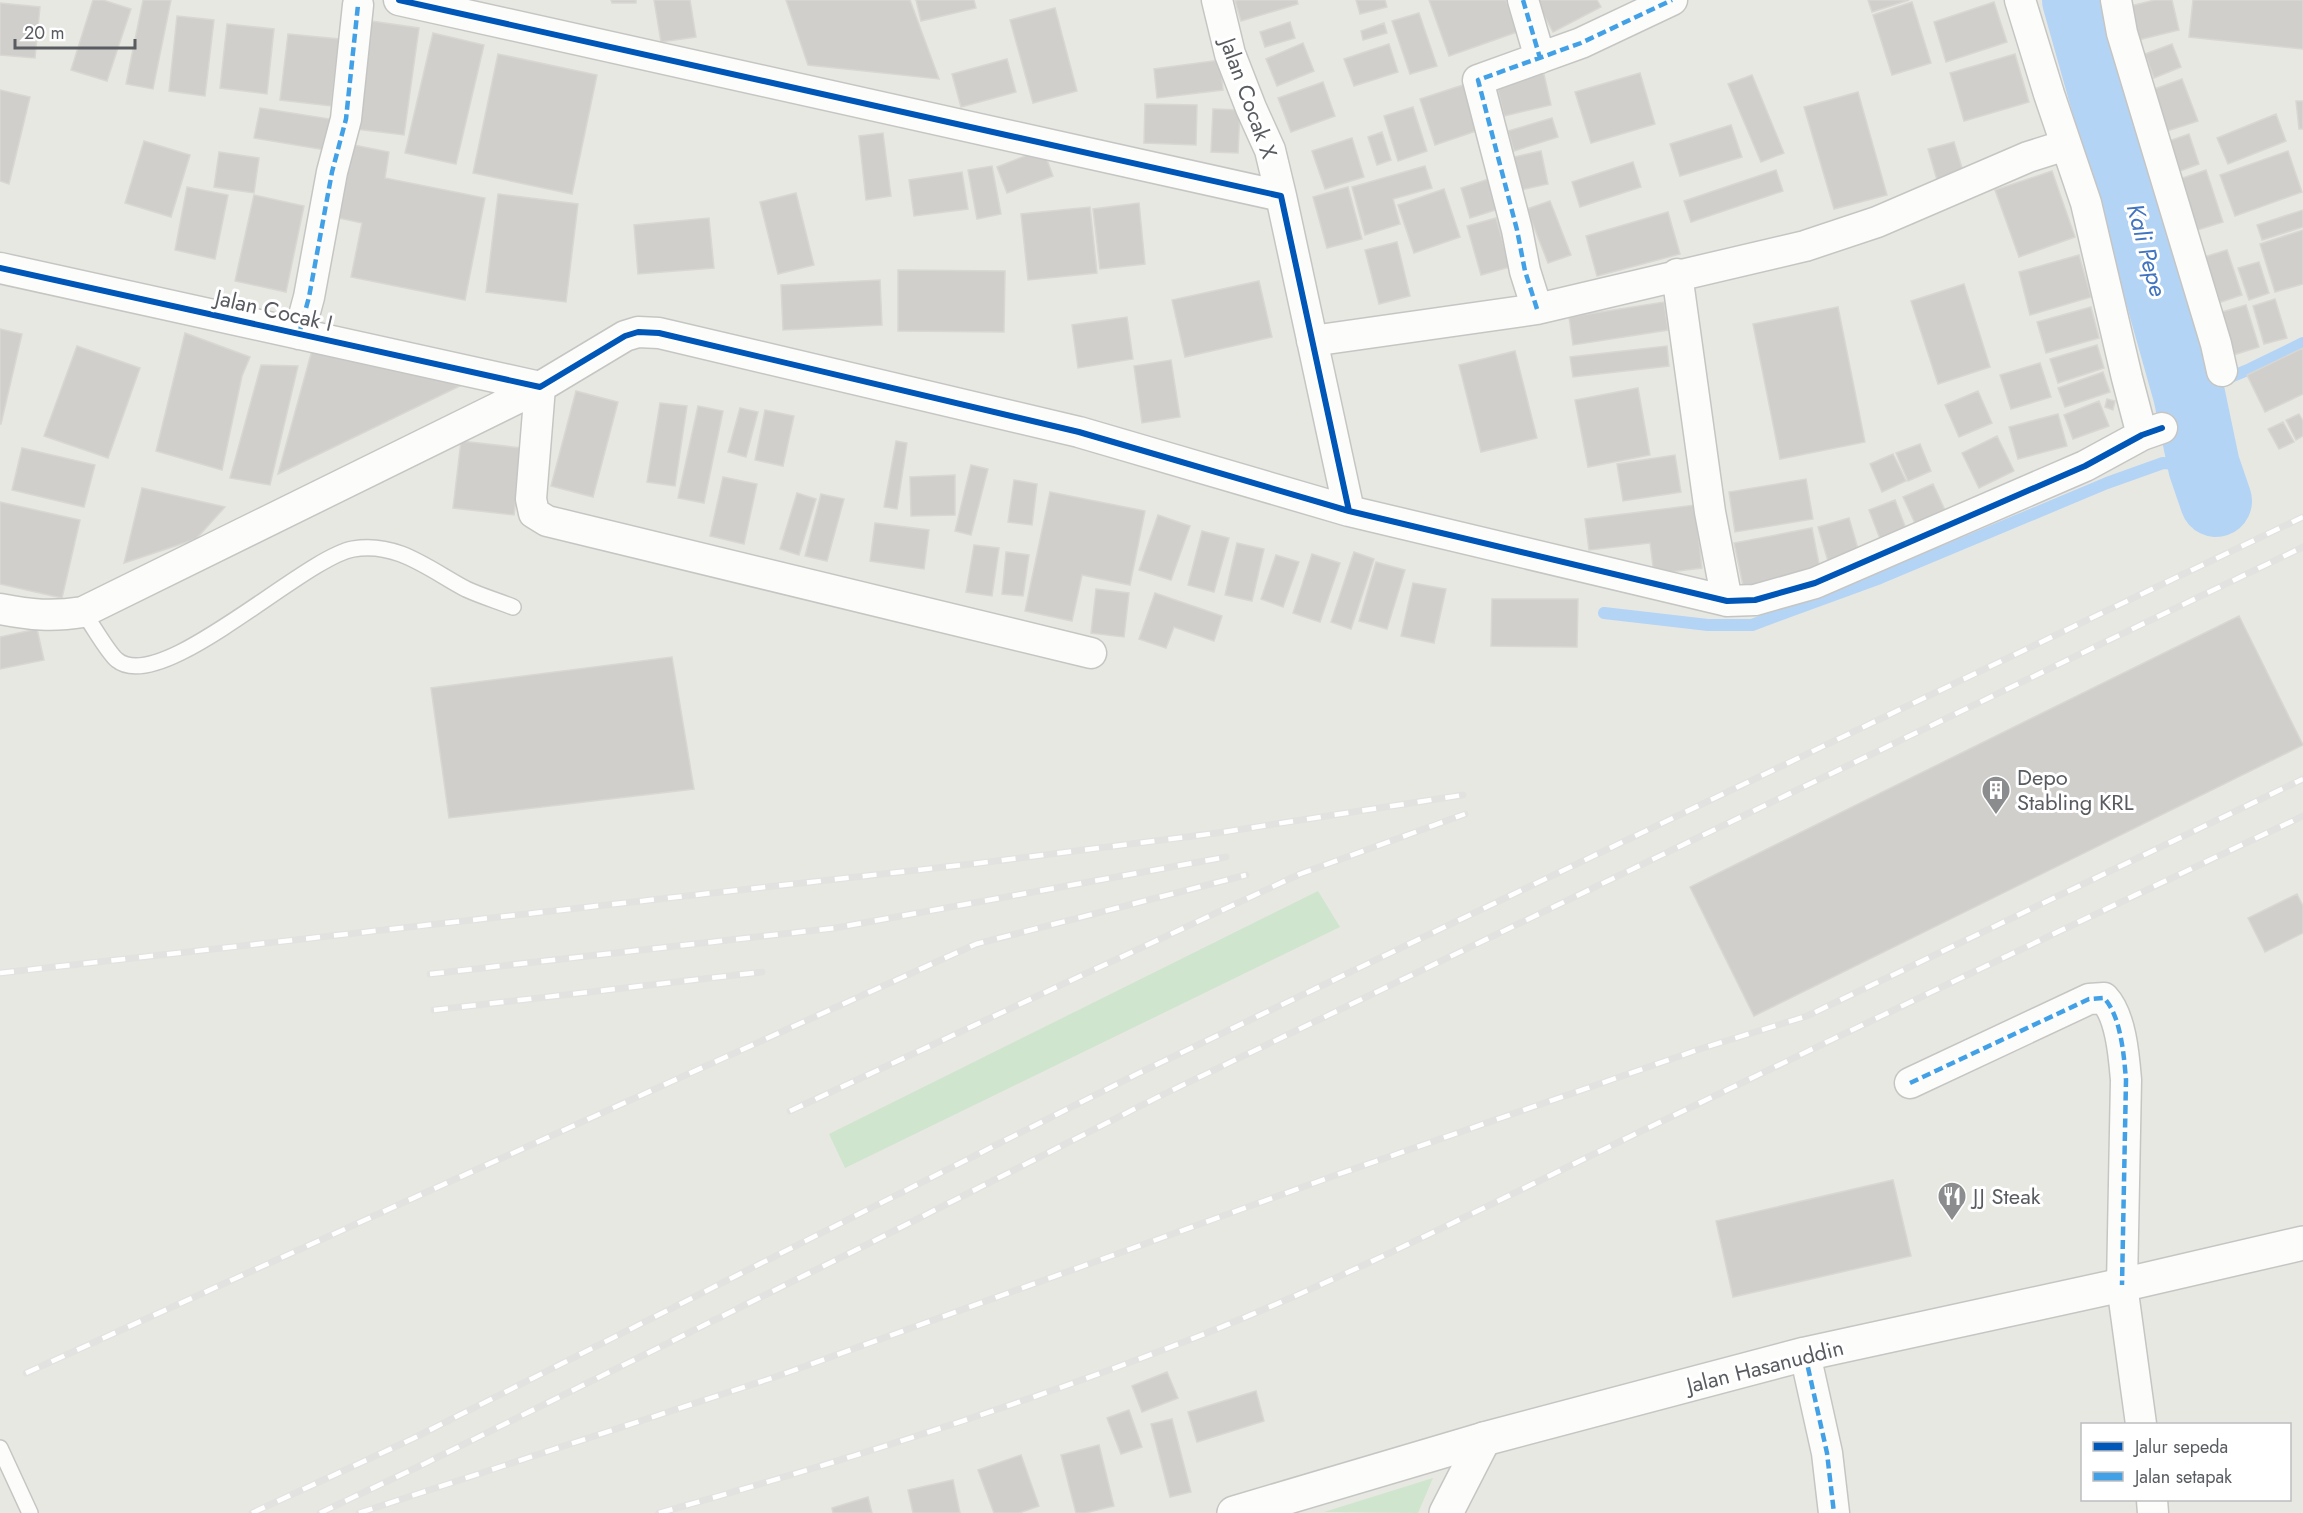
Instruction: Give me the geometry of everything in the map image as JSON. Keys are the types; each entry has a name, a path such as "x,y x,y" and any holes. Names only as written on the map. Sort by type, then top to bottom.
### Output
{"main road":[{"name":"Jalan Hasanuddin","path":"1234,1513 1279,1507 1484,1439 1805,1354 2303,1243"},
{"path":"1446,1513 1484,1439"}],"street":[{"path":"299,334 323,226 332,172 346,119 345,2 387,0"},
{"path":"400,0 1281,196"},
{"name":"Jalan Cocak X","path":"1217,0 1230,54 1270,150 1349,511"},
{"path":"1523,0 1540,58"},
{"path":"1537,309 1525,271 1517,230 1478,81 1581,43 1672,0"},
{"path":"0,609 32,615 87,618 540,387 625,336 638,332 659,333 1078,432 1349,511 1727,601 1755,600 1815,584 2085,466 2152,432 2127,378 2086,203 2020,0"},
{"path":"2116,0 2122,33 2207,313 2222,371"},
{"path":"1312,341 1537,309 1677,274 1805,246 1876,222 2028,157 2066,145"},
{"name":"Jalan Cocak I","path":"0,268 540,387"},
{"path":"1677,274 1710,512 1727,601"},
{"path":"540,387 531,499 534,513 547,521 1091,653"},
{"path":"1910,1083 2089,999 2104,998 2110,1005 2123,1051 2126,1080 2122,1285 2141,1423"},
{"path":"1805,1354 1826,1443 1834,1513"}],"lane":[{"path":"87,618 117,660 129,666 146,667 174,656 231,623 323,561 351,549 371,547 398,552 466,589 513,607"},
{"path":"0,1448 30,1513"}],"green space":[{"path":"1318,891 1340,927 845,1168 829,1134"},
{"path":"1433,1478 1418,1513 1324,1512"}],"building":[{"path":"93,0 103,0 131,9 107,81 71,70"},
{"path":"143,0 171,0 153,89 126,84"},
{"path":"611,0 636,0 636,3 612,3"},
{"path":"654,0 690,0 696,37 661,42"},
{"path":"786,0 910,0 939,79 808,65"},
{"path":"916,0 974,0 976,8 921,21"},
{"path":"1297,0 1298,4 1241,21 1235,1"},
{"path":"1356,0 1385,0 1387,7 1360,14"},
{"path":"1429,0 1506,0 1517,32 1449,56"},
{"path":"1536,0 1597,0 1601,7 1553,32"},
{"path":"1868,0 1909,0 1872,12"},
{"path":"2155,0 2172,0 2179,30 2138,40 2130,6"},
{"path":"2193,0 2303,0 2303,49 2189,37"},
{"path":"1912,2 1931,63 1892,75 1873,15"},
{"path":"1994,2 2007,42 1946,62 1934,22"},
{"path":"0,3 40,7 35,58 0,55"},
{"path":"1055,8 1077,91 1033,103 1010,20"},
{"path":"1419,13 1437,66 1410,74 1392,21"},
{"path":"177,16 214,20 205,96 169,91"},
{"path":"371,21 419,28 404,135 356,129"},
{"path":"1290,22 1295,38 1265,47 1260,32"},
{"path":"1384,23 1387,33 1363,40 1361,31"},
{"path":"227,24 274,29 267,94 220,88"},
{"path":"433,33 484,45 456,164 405,153"},
{"path":"288,34 339,39 331,106 280,100"},
{"path":"1303,43 1314,71 1277,86 1266,59"},
{"path":"1389,44 1398,72 1354,86 1344,59"},
{"path":"2172,44 2181,67 2154,78 2145,54"},
{"path":"498,54 597,75 572,194 473,173"},
{"path":"2015,54 2029,102 1964,121 1950,73"},
{"path":"1007,59 1016,92 961,107 952,74"},
{"path":"1220,60 1223,90 1157,98 1154,69"},
{"path":"1543,70 1551,105 1504,116 1496,82"},
{"path":"1640,73 1655,124 1591,143 1575,92"},
{"path":"1752,75 1784,153 1761,162 1728,84"},
{"path":"2182,79 2198,121 2164,132 2149,91"},
{"path":"1323,82 1335,116 1291,132 1278,98"},
{"path":"1469,83 1485,128 1435,145 1420,99"},
{"path":"0,90 30,97 9,184 0,181"},
{"path":"1858,92 1887,195 1834,209 1804,107"},
{"path":"2296,101 2303,101 2303,129 2299,129"},
{"path":"1145,104 1197,105 1196,145 1144,143"},
{"path":"1413,107 1427,151 1398,161 1384,116"},
{"path":"260,108 330,119 325,150 254,138"},
{"path":"1213,109 1240,110 1238,153 1211,152"},
{"path":"2276,114 2286,141 2228,164 2217,138"},
{"path":"1552,118 1558,137 1514,151 1508,131"},
{"path":"1731,125 1742,157 1680,176 1670,144"},
{"path":"1382,132 1391,160 1377,165 1368,137"},
{"path":"883,133 891,196 866,200 859,136"},
{"path":"2189,134 2199,164 2180,171 2169,141"},
{"path":"1352,138 1364,177 1325,189 1312,151"},
{"path":"144,141 190,155 171,217 125,203"},
{"path":"1954,142 1963,171 1937,180 1928,149"},
{"path":"349,144 389,152 385,178 485,198 465,300 351,277 362,223 334,217"},
{"path":"1043,149 1053,176 1007,193 997,167"},
{"path":"1541,151 1548,184 1521,190 1514,157"},
{"path":"2288,151 2302,192 2235,216 2220,175"},
{"path":"219,152 259,158 254,193 214,187"},
{"path":"1633,162 1641,187 1580,207 1572,182"},
{"path":"992,166 1001,214 977,219 968,170"},
{"path":"1425,166 1432,188 1393,199 1400,224 1365,235 1352,187"},
{"path":"1776,170 1783,191 1691,222 1684,201"},
{"path":"2206,170 2223,222 2194,231 2177,180"},
{"path":"2052,171 2075,237 2019,257 1995,190"},
{"path":"962,172 968,209 914,216 909,180"},
{"path":"1492,178 1502,208 1470,218 1461,188"},
{"path":"187,187 228,195 215,259 175,250"},
{"path":"1348,187 1362,239 1327,248 1313,197"},
{"path":"1444,189 1460,237 1414,253 1398,205"},
{"path":"796,193 814,265 778,274 760,202"},
{"path":"498,194 578,204 566,302 486,292"},
{"path":"254,195 304,206 286,292 235,281"},
{"path":"1550,201 1571,255 1548,263 1527,209"},
{"path":"1139,203 1145,264 1100,269 1093,209"},
{"path":"1090,207 1097,273 1028,280 1021,214"},
{"path":"2303,210 2303,227 2262,240 2257,225"},
{"path":"1668,212 1680,254 1597,276 1586,236"},
{"path":"709,218 714,268 638,274 634,225"},
{"path":"1496,218 1510,267 1481,275 1467,226"},
{"path":"2303,230 2303,284 2275,292 2260,244"},
{"path":"1397,242 1410,296 1379,304 1365,250"},
{"path":"2227,250 2242,295 2215,304 2201,258"},
{"path":"2079,255 2091,297 2030,315 2019,272"},
{"path":"2259,262 2269,293 2249,300 2238,268"},
{"path":"898,270 1005,271 1004,332 898,331"},
{"path":"880,280 882,325 783,330 781,285"},
{"path":"1259,281 1272,337 1185,357 1172,300"},
{"path":"1964,284 1990,367 1938,384 1911,301"},
{"path":"2275,299 2287,338 2264,344 2253,306"},
{"path":"1664,302 1668,330 1573,345 1569,317"},
{"path":"2246,305 2259,347 2227,357 2215,314"},
{"path":"1838,307 1865,442 1780,459 1753,324"},
{"path":"2091,307 2099,338 2046,353 2037,322"},
{"path":"1127,317 1133,359 1078,368 1072,325"},
{"path":"0,329 22,334 1,424 0,424"},
{"path":"185,333 250,357 242,376 222,470 156,451"},
{"path":"314,343 460,386 278,474"},
{"path":"2097,345 2104,368 2058,383 2050,359"},
{"path":"77,346 140,368 108,458 44,436"},
{"path":"1667,346 1669,366 1573,377 1570,357"},
{"path":"2303,348 2303,394 2265,412 2247,375"},
{"path":"1515,351 1537,438 1481,452 1459,365"},
{"path":"1171,360 1180,417 1142,423 1134,366"},
{"path":"2040,363 2051,397 2011,409 2000,375"},
{"path":"261,365 298,366 270,485 230,478"},
{"path":"2103,372 2110,392 2065,407 2058,388"},
{"path":"1638,388 1650,455 1588,467 1575,400"},
{"path":"576,391 618,402 593,497 551,486"},
{"path":"1978,391 1992,423 1959,437 1945,405"},
{"path":"2107,399 2115,401 2113,410 2105,407"},
{"path":"2099,401 2109,426 2073,439 2064,415"},
{"path":"660,403 687,406 675,486 647,482"},
{"path":"698,406 723,411 704,503 678,498"},
{"path":"740,408 758,412 746,457 728,452"},
{"path":"765,410 794,416 783,466 755,460"},
{"path":"2058,414 2067,446 2018,459 2009,427"},
{"path":"2299,414 2303,421 2303,436 2296,440 2286,420"},
{"path":"2283,422 2294,442 2279,449 2268,429"},
{"path":"1997,436 2014,471 1979,488 1962,453"},
{"path":"461,441 522,448 514,515 453,508"},
{"path":"896,441 907,443 897,509 884,507"},
{"path":"1920,444 1931,471 1908,481 1896,453"},
{"path":"22,448 95,465 84,507 12,490"},
{"path":"1893,454 1906,481 1882,492 1870,464"},
{"path":"1675,455 1681,492 1623,501 1617,464"},
{"path":"971,465 988,469 971,535 955,531"},
{"path":"955,475 955,515 911,516 910,477"},
{"path":"723,477 757,484 744,544 710,536"},
{"path":"1806,479 1813,519 1735,532 1729,492"},
{"path":"1014,480 1037,484 1032,525 1008,522"},
{"path":"1933,484 1950,521 1920,534 1903,497"},
{"path":"142,488 225,507 196,539 124,563"},
{"path":"1050,492 1145,511 1130,585 1082,575 1072,621 1025,611"},
{"path":"797,493 816,499 799,555 780,549"},
{"path":"821,494 844,499 827,561 805,556"},
{"path":"1895,500 1910,539 1884,549 1869,510"},
{"path":"0,502 80,520 62,598 0,584"},
{"path":"1695,505 1702,568 1654,574 1650,543 1589,550 1585,519"},
{"path":"1158,515 1190,526 1171,580 1139,570"},
{"path":"1849,518 1861,559 1830,568 1818,527"},
{"path":"875,523 929,530 924,569 870,561"},
{"path":"1812,528 1821,574 1744,590 1734,543"},
{"path":"1202,531 1229,538 1214,592 1188,585"},
{"path":"1237,543 1264,549 1252,601 1225,595"},
{"path":"974,545 999,548 992,596 966,592"},
{"path":"1006,552 1029,555 1023,596 1002,594"},
{"path":"1354,552 1374,559 1351,629 1331,622"},
{"path":"1312,554 1340,563 1320,622 1293,613"},
{"path":"1276,555 1299,562 1283,607 1261,599"},
{"path":"1376,562 1405,570 1387,629 1359,621"},
{"path":"1413,583 1446,589 1434,643 1401,636"},
{"path":"1096,589 1129,593 1124,637 1091,633"},
{"path":"1155,593 1222,616 1214,641 1174,627 1166,648 1139,639"},
{"path":"1492,599 1578,599 1577,647 1491,646"},
{"name":"Depo Stabling KRL","path":"2239,616 2303,745 1754,1016 1690,887"},
{"path":"37,629 44,660 0,669 0,637"},
{"path":"672,657 694,789 449,818 431,688"},
{"path":"2297,894 2303,906 2303,933 2265,952 2248,918"},
{"path":"1893,1180 1911,1256 1733,1297 1716,1221"},
{"path":"1167,1372 1178,1398 1142,1412 1132,1386"},
{"path":"1256,1391 1264,1421 1197,1442 1188,1412"},
{"path":"1129,1410 1142,1447 1121,1454 1107,1418"},
{"path":"1172,1419 1191,1492 1170,1497 1151,1424"},
{"path":"1099,1445 1114,1506 1076,1513 1061,1455"},
{"path":"1021,1455 1039,1506 1019,1513 994,1513 978,1470"},
{"path":"953,1480 960,1513 913,1513 908,1490"},
{"path":"868,1497 872,1513 833,1513 832,1508"}],"waterway":[{"name":"Kali Pepe","path":"2078,0 2189,394 2204,466 2216,501"},
{"path":"2189,394 2250,369 2303,343"},
{"path":"1604,613 1708,625 1752,625 1880,578 2107,483 2163,463 2204,466"}],"railway":[{"path":"252,1513 412,1439 1139,1073 2303,517"},
{"path":"320,1513 426,1463 870,1243 1158,1097 2303,547"},
{"path":"359,1513 775,1377 1339,1174 1703,1048 1807,1016 2303,779"},
{"path":"0,973 980,863 1217,833 1463,795"},
{"path":"790,1111 1300,874 1465,814"},
{"path":"659,1513 860,1454 992,1411 1124,1365 1307,1291 2303,816"},
{"path":"430,974 835,928 1226,857"},
{"path":"26,1373 976,944 1246,875"},
{"path":"434,1010 762,972"}],"marked path":[{"path":"1523,0 1540,58"},
{"path":"1537,309 1525,271 1517,230 1478,80 1581,43 1672,0"},
{"path":"299,334 309,297 332,172 346,119 358,5"},
{"path":"1910,1083 2089,999 2104,998 2118,1026 2126,1080 2122,1285"},
{"path":"1805,1354 1827,1453 1834,1513"}],"cycle path":[{"path":"399,0 1281,196 1349,511"},
{"path":"0,268 540,387 625,336 638,332 659,333 1079,432 1349,511 1727,601 1755,600 1815,583 2085,466 2142,435 2162,428"}],"place":[{"name":"Depo Stabling KRL","path":"1996,816"},
{"name":"JJ Steak","path":"1952,1222"}]}
